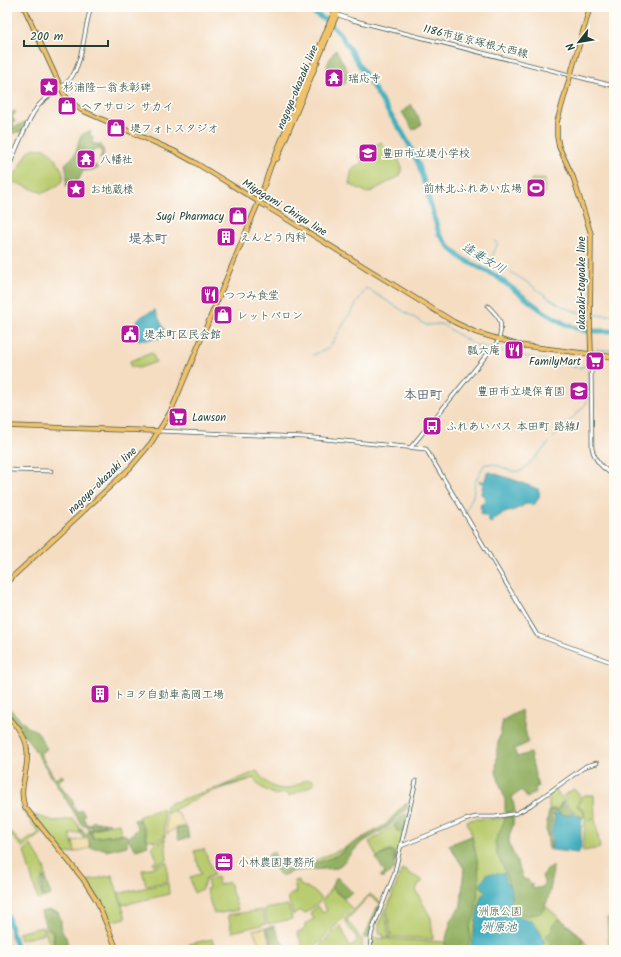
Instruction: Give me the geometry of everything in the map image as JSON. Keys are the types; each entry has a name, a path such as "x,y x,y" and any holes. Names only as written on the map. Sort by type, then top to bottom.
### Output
{"main road":[{"name":"Miyagami Chiryu line","path":"24,7 61,89 68,100 81,110 174,151 454,322 475,332 518,345 591,354"},
{"name":"nagoya-okazaki line","path":"334,16 336,7"},
{"name":"nagoya-okazaki line","path":"7,582 130,468 143,454 171,411 258,201 270,168 334,16 340,7"},
{"name":"okazaki-toyoake line","path":"590,7 557,122 557,139 579,193 591,234 591,354"},
{"path":"591,354 614,357"},
{"path":"7,426 159,431"},
{"path":"7,715 22,735 28,750 22,790 22,798 25,807 92,891 117,950"}],"street":[{"path":"7,171 36,108 46,98 61,89 74,73 83,43 91,7"},
{"name":"1186市道京塚根大西線","path":"334,16 614,86"},
{"path":"411,447 499,340 502,327 500,320 488,306"},
{"path":"591,354 592,448 594,457 600,465 614,476"},
{"path":"159,431 304,437 426,449 537,635 614,663"},
{"path":"7,470 52,471"},
{"path":"402,846 465,820 476,817 495,817 517,813 531,805 586,766 597,763"},
{"path":"370,950 373,928 394,875 402,846 416,781"}],"green space":[{"path":"336,50 352,79 342,85 329,74 327,70 329,61"},
{"path":"411,104 422,124 413,130 402,112"},
{"path":"7,109 10,113 16,112 12,117 15,122 13,123 14,128 28,120 22,131 7,135"},
{"name":"八幡社","path":"91,131 90,135 93,137 92,143 101,145 104,154 101,160 102,152 96,148 88,158 89,161 87,164 90,166 92,164 98,168 95,170 83,171 78,181 66,186 67,174 65,164 75,154 80,137"},
{"path":"381,142 386,150 396,153 402,168 400,176 368,193 349,184 352,169 363,163 359,155"},
{"path":"35,148 44,149 50,152 61,168 63,174 62,182 59,185 43,193 11,181 29,151"},
{"name":"前林北ふれあい広場","path":"531,179 545,179 545,192 528,197 527,186 531,186"},
{"path":"152,353 156,362 139,368 131,367 130,361"},
{"path":"7,706 28,727 37,731 47,749 40,753 55,779 62,775 64,777 58,781 66,794 68,793 74,803 72,805 77,812 82,810 85,815 83,817 87,825 91,824 93,821 110,823 87,827 82,825 30,743 7,713"},
{"path":"521,710 528,743 514,749 517,757 530,753 538,787 535,787 536,792 527,798 522,790 512,797 515,811 505,814 505,800 496,772 497,748 503,720"},
{"path":"257,771 268,784 283,789 295,786 308,780 313,780 314,782 313,785 290,796 286,793 275,795 259,786 254,778 220,787"},
{"path":"248,780 207,793 166,814 166,805 206,791"},
{"path":"555,789 564,801 560,804 558,809 549,809 549,793"},
{"path":"574,789 581,797 577,806 584,812 584,818 575,812 565,801 566,800 563,796"},
{"path":"584,795 594,795 595,817 586,821 584,811 578,806"},
{"path":"564,802 574,813 562,815 556,811 553,813 551,816 553,818 549,832 551,850 549,850 546,829 549,810 559,810 561,804"},
{"path":"405,804 408,804 406,810 387,828 361,843 338,868 294,871 281,876 272,864 268,855 274,852 279,865 283,869 293,869 310,862 318,863 342,853 348,846 385,825"},
{"path":"21,805 23,805 43,832 23,848 7,831 7,828 22,844 39,833 22,811"},
{"path":"162,808 165,837 154,842 152,839 148,841 146,831 138,817"},
{"path":"405,814 407,815 403,833 397,830 394,824"},
{"path":"34,815 54,821 74,819 79,826 80,833 70,834 75,852 65,854"},
{"name":"洲原公園","path":"513,816 513,825 509,841 523,879 528,880 532,884 534,891 545,906 583,939 589,950 372,950 372,938 445,942 452,918 461,906 464,868 449,845 472,836 467,821"},
{"path":"513,816 513,825 509,841 523,879 528,880 532,884 532,889 543,887 544,882 542,876 553,866 551,884 546,904 540,913 528,916 521,914 516,909 505,871 497,854 495,842 506,817"},
{"path":"595,818 600,848 583,851 585,821"},
{"path":"138,819 145,832 148,846 136,850 128,840 129,836 138,829 134,820"},
{"path":"119,823 121,834 93,838 91,831"},
{"path":"106,825 90,831 92,838 123,834 127,836 127,846 106,851 106,849 91,848 88,837 83,838 80,833 81,829 85,834 89,832 88,829"},
{"path":"394,825 397,831 402,834 396,862 395,853 391,850 377,857 369,842"},
{"path":"187,827 189,838 179,840 176,829"},
{"path":"472,836 478,864 479,882 475,915 470,927 470,941 467,947 463,950 446,950 445,942 452,918 461,906 464,868 449,845"},
{"path":"165,839 167,860 154,865 152,863 157,861 152,846"},
{"path":"31,845 44,866 46,877 42,877 39,885 42,898 38,900 24,851"},
{"path":"347,847 326,861 311,862"},
{"path":"204,849 214,875 206,878 202,889 194,893 190,877 201,874 194,851"},
{"path":"391,851 394,854 395,868 382,879 380,876 385,873 376,858"},
{"path":"167,862 168,881 147,886 142,870"},
{"path":"402,869 423,881 418,885 416,891 431,918 433,939 391,936 387,909"},
{"path":"112,875 126,918 108,922 98,897 87,881"},
{"path":"217,877 219,885 229,882 238,910 214,914 206,889 209,888 207,880"},
{"path":"337,877 353,893 344,898 331,887"},
{"path":"43,878 46,878 51,895 43,898 41,886"},
{"path":"299,880 300,885 312,890 322,898 319,903 304,914 301,910 293,915 288,897 296,892 294,881"},
{"path":"168,883 169,894 123,905 118,892 121,893"},
{"path":"331,888 344,899 352,909 312,950 304,950 297,932 302,931 305,924 314,919 310,913 318,906 323,913 327,910 322,902"},
{"path":"370,894 382,903 381,904 369,896 347,920 362,940 362,950 324,950 320,945 340,926 349,946 356,944 357,938 348,926 345,919"},
{"path":"288,905 292,919 268,924 264,909"},
{"path":"377,907 380,907 370,936 365,939 363,936 367,931"},
{"path":"385,908 389,936 391,938 383,937 383,934 379,933 379,925"},
{"path":"49,910 58,912 61,920 61,929 66,937 69,950 55,950 53,931 45,925 41,912"},
{"path":"262,910 266,924 232,932 228,915"},
{"path":"607,918 614,918 614,947 609,948"},
{"path":"560,919 583,939 582,947 552,948 546,935 551,933 553,924"},
{"path":"274,926 285,948 274,949 266,928"},
{"path":"42,927 44,934 20,940 18,933"},
{"path":"44,927 52,931 54,950 51,950"},
{"path":"212,939 215,948 190,950 189,944"}],"sand":[{"path":"174,810 176,814 178,813 185,826 176,828 167,834 166,814"},
{"path":"88,837 90,848 75,852 73,841"},
{"path":"265,928 273,950 263,950 253,930"}],"water":[{"path":"155,310 166,333 160,338 139,341 137,339 139,330 135,326 136,323 143,316"},
{"path":"490,472 538,489 539,496 533,506 525,504 520,508 501,515 491,523 488,521 487,515 482,515 480,513 482,511 480,508 481,504 484,503 485,498 481,494 483,483 479,482 480,480 484,482 487,473"},
{"path":"556,813 566,816 575,814 582,818 581,849 578,853 552,850 551,832 555,818 553,815"},
{"name":"洲原池","path":"504,873 506,882 512,890 512,908 516,914 530,920 533,923 545,943 535,950 470,950 481,896 486,891 480,886 487,874"}],"waterway":[{"name":"逢妻女川","path":"304,7 327,21 340,34 402,132 419,165 439,234 450,248 463,259 496,276 544,312 565,324 585,331 614,331"},
{"path":"494,241 498,244 495,248 492,259 556,303 579,313 588,314"},
{"path":"313,355 329,348 366,288 426,325 441,324 475,345 490,348"},
{"path":"591,315 614,315"},
{"path":"493,349 579,368 588,365"},
{"path":"596,350 614,350"},
{"path":"553,438 586,404 588,397 588,364"},
{"path":"466,511 473,496 475,482 484,465 494,464 510,470 520,471 525,468 550,442"},
{"path":"7,914 17,950"}],"place":[{"name":"瑞応寺","path":"334,78"},
{"name":"杉浦隆一翁表彰碑","path":"49,87"},
{"name":"ヘアサロン サカイ","path":"67,106"},
{"name":"堤フォトスタジオ","path":"116,128"},
{"name":"豊田市立堤小学校","path":"368,153"},
{"name":"八幡社","path":"86,159"},
{"name":"前林北ふれあい広場","path":"536,188"},
{"name":"お地蔵様","path":"76,189"},
{"name":"Sugi Pharmacy","path":"238,216"},
{"name":"えんどう内科","path":"226,237"},
{"name":"つつみ食堂","path":"210,295"},
{"name":"レットバロン","path":"223,315"},
{"name":"堤本町区民会館","path":"130,334"},
{"name":"瓢六庵","path":"514,350"},
{"name":"FamilyMart","path":"595,361"},
{"name":"豊田市立堤保育園","path":"579,391"},
{"name":"Lawson","path":"178,417"},
{"name":"ふれあいバス 本田町 路線1","path":"432,426"},
{"name":"トヨタ自動車高岡工場","path":"100,694"},
{"name":"小林農園事務所","path":"224,862"}],"district":[{"name":"堤本町","path":"148,238"},
{"name":"本田町","path":"423,394"}]}
